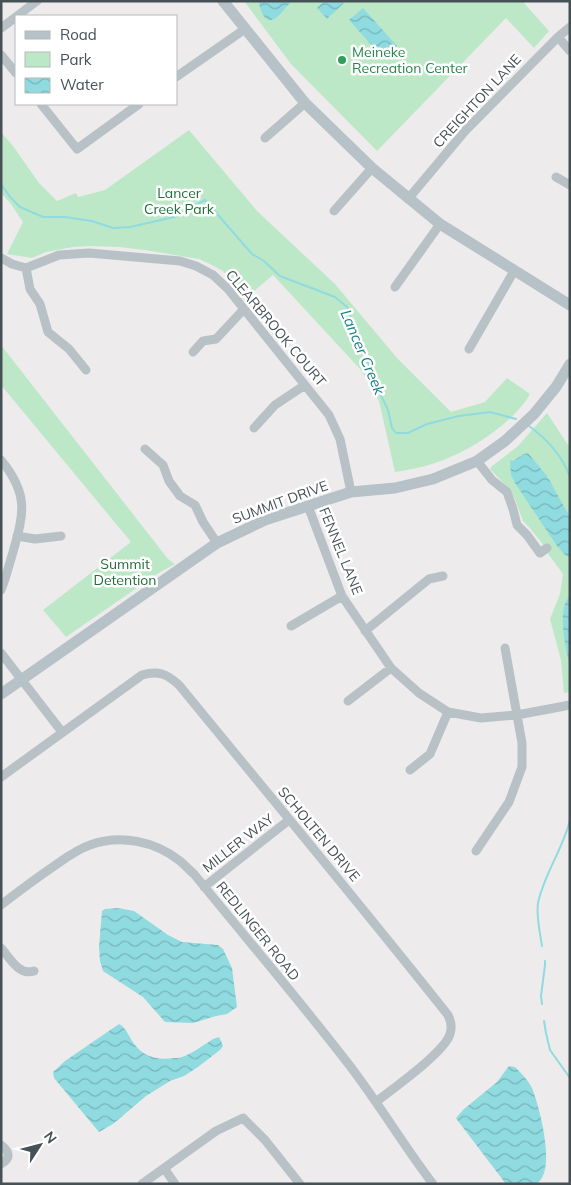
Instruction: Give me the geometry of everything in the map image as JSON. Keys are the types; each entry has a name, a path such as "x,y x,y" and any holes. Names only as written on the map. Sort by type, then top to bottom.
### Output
{"street":[{"path":"17,15 37,1"},
{"path":"223,1 305,103 372,168 440,224 514,272 570,305"},
{"path":"1,28 15,17"},
{"name":"CREIGHTON LANE","path":"408,198 465,131 558,36 570,27"},
{"path":"178,77 245,29"},
{"path":"558,36 570,51"},
{"path":"1,55 15,72"},
{"path":"265,138 305,103"},
{"path":"42,105 77,148 138,105"},
{"path":"334,211 372,168"},
{"path":"556,177 570,185"},
{"path":"395,287 440,224"},
{"name":"CLEARBROOK COURT","path":"26,268 59,255 88,253 180,261 196,266 213,275 228,289 329,415 340,439 351,492"},
{"path":"1,258 26,268 30,289 40,304 48,332 69,349 86,370"},
{"path":"469,349 514,272"},
{"path":"192,352 203,341 216,339 244,309"},
{"name":"SUMMIT DRIVE","path":"1,694 217,543 265,520 351,492 395,488 431,480 477,461 505,440 534,414 556,387 570,364"},
{"path":"254,428 275,405 306,385"},
{"path":"145,449 162,465 169,481 180,496 195,505 203,522 217,543"},
{"path":"1,460 14,477 20,495 22,510 17,536 1,590"},
{"path":"477,461 492,480 507,492 517,525 528,535 540,553 548,548"},
{"name":"FENNEL LANE","path":"308,506 342,596 391,668 419,693 448,712 481,718 517,715 570,705"},
{"path":"17,536 35,539 61,536"},
{"path":"365,631 430,579 443,576"},
{"path":"291,626 342,596"},
{"path":"476,851 509,802 522,767 522,744 505,648"},
{"path":"1,653 62,732"},
{"path":"348,701 391,668"},
{"name":"SCHOLTEN DRIVE","path":"1,777 142,675 157,672 169,677 179,685 376,924 448,1015 451,1034 444,1045 438,1052 376,1102"},
{"path":"410,770 430,754 448,712"},
{"name":"MILLER WAY","path":"204,887 289,820"},
{"name":"REDLINGER ROAD","path":"1,905 72,854 90,845 110,840 129,840 146,843 166,851 182,862 204,887 331,1042 434,1184"},
{"path":"1,948 23,972 34,971"},
{"path":"142,1184 216,1131 243,1118 264,1140 300,1184"},
{"path":"1,1145 6,1149 8,1155 7,1160 1,1164"},
{"path":"164,1168 175,1184"}],"green space":[{"path":"244,1 526,1 524,3 549,31 534,48 506,18 377,151 291,64"},
{"name":"Lancer Creek Park","path":"189,130 257,211 335,284 397,358 451,412 485,402 507,378 530,394 522,406 490,435 467,449 432,464 395,472 379,401 361,370 273,275 247,297 223,271 199,259 145,250 89,246 46,252 32,258 7,254 23,222 1,193 1,132 39,183 57,201 76,193 78,197 105,190"},
{"name":"Summit Detention","path":"1,345 168,559 175,564 157,574 66,637 43,610 131,542 1,385"},
{"path":"547,413 570,448 570,692 564,693 561,660 550,619 560,594 563,574 541,542 523,521 510,490 490,469 518,446"}],"water":[{"path":"258,1 292,1 277,17 269,20 262,13"},
{"path":"324,1 343,1 344,3 327,19 317,8"},
{"path":"363,8 397,46 384,59 349,20"},
{"path":"528,453 547,476 570,517 570,556 566,556 557,546 511,475 510,460 513,461"},
{"path":"570,596 570,666 563,630 563,619 566,602"},
{"path":"119,908 134,911 168,935 182,942 218,945 223,949 232,968 237,1007 227,1014 193,1023 165,1022 143,997 103,971 99,947 102,911"},
{"path":"119,1024 143,1053 153,1057 163,1059 185,1056 219,1037 223,1046 198,1067 146,1096 113,1124 99,1132 54,1078 53,1072 65,1061"},
{"path":"509,1066 515,1067 532,1088 542,1122 545,1137 546,1165 543,1176 537,1183 506,1184 456,1118 497,1082"}],"waterway":[{"name":"Lancer Creek","path":"1,184 20,207 43,217 65,217 92,221 113,228 130,227 174,217 205,200 252,254 264,261 280,276 335,297 347,307 376,385 388,410 392,428 396,433 408,433 427,424 459,416 490,412 516,419"},
{"name":"Lancer Creek","path":"529,426 553,448 563,462 570,477"},
{"path":"542,946 538,903 570,820"},
{"path":"542,1004 541,996 545,961"},
{"path":"544,1021 550,1050 570,1078"}],"place":[{"name":"Meineke Recreation Center","path":"342,60"}]}
